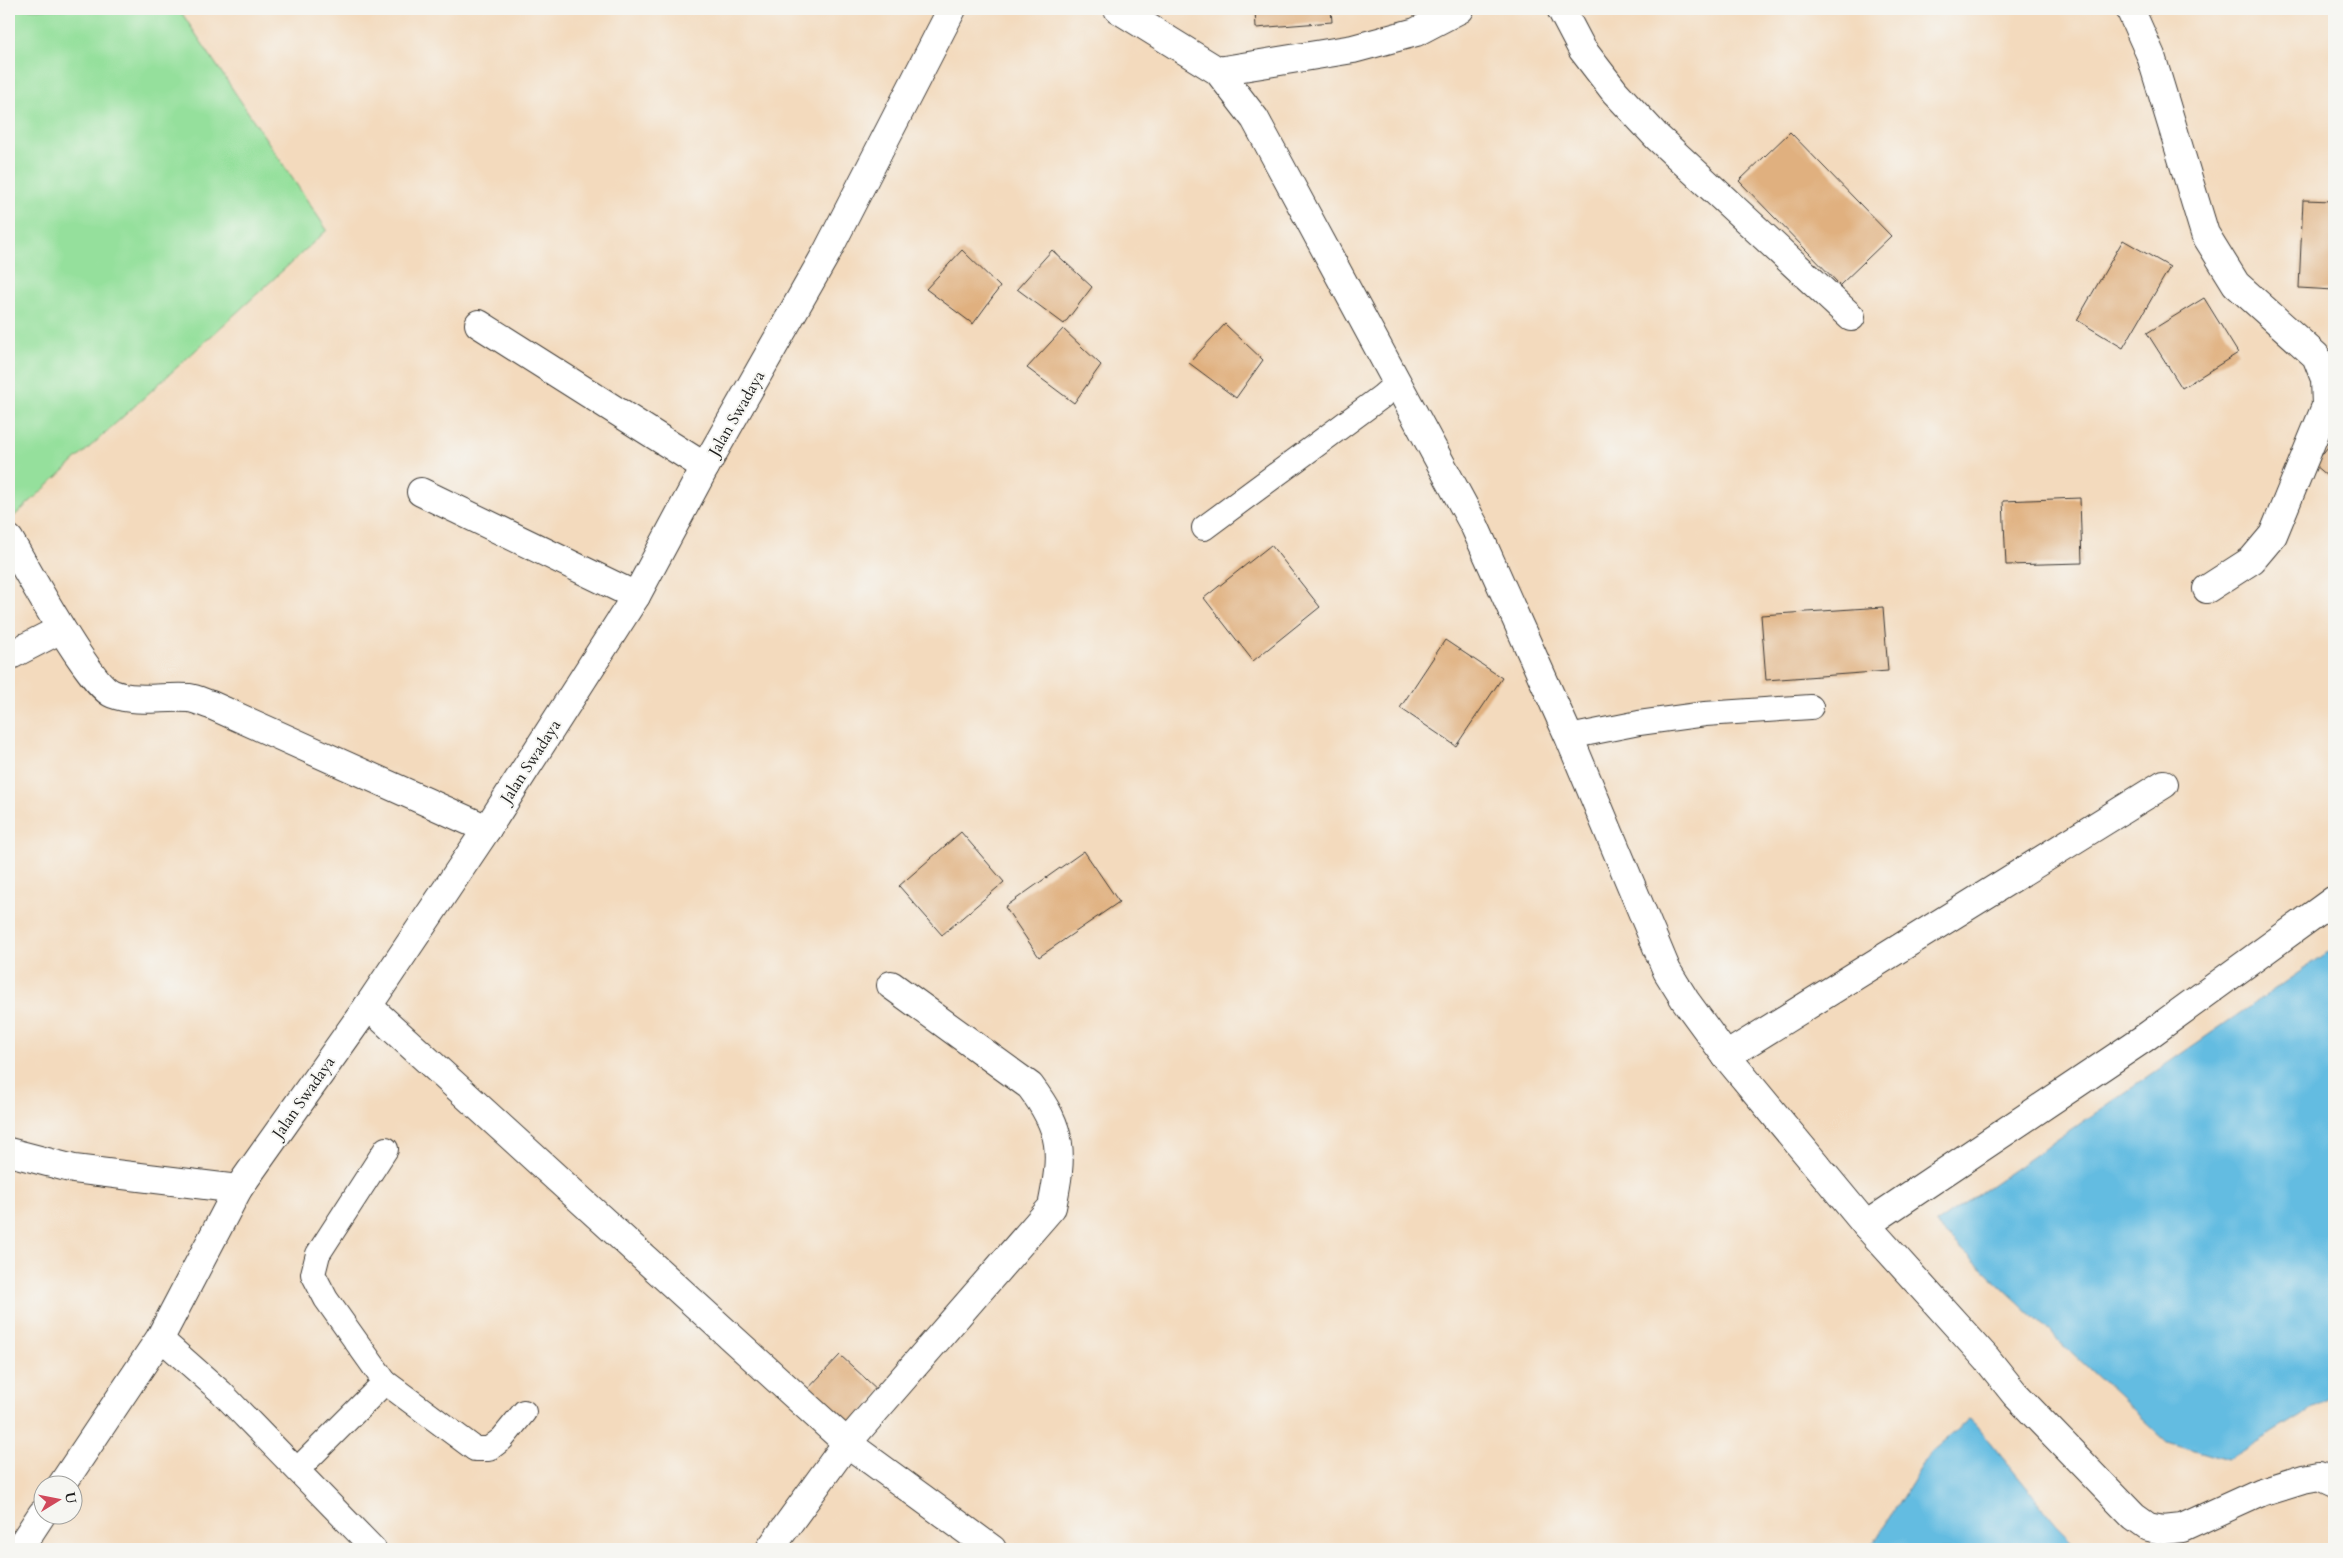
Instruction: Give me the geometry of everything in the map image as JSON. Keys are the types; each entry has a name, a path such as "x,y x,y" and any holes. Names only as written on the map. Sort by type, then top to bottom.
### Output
{"street":[{"name":"Jalan Swadaya","path":"68,1476 160,1338 238,1189 368,1006 487,829 636,596 705,468 827,252 952,9"},
{"path":"1118,9 1218,71 1256,119 1475,527 1569,737 1667,971 1685,1000 1726,1056 1866,1225 1987,1359 2015,1394 2134,1517 2148,1527 2163,1530 2182,1528 2261,1492 2302,1479 2319,1476 2334,1483"},
{"path":"1218,71 1353,49 1416,32 1460,9"},
{"path":"1561,9 1582,49 1615,92 1657,137 1851,317"},
{"path":"2130,9 2151,56 2205,234 2236,284 2316,356 2325,379 2326,406 2273,535 2252,560 2207,589"},
{"path":"479,324 705,468"},
{"path":"421,492 636,596"},
{"path":"9,539 61,629 97,681 111,694 133,698 190,698 211,705 487,829"},
{"path":"9,656 61,629"},
{"path":"1726,1056 2164,784"},
{"path":"1866,1225 2143,1039 2334,900"},
{"path":"770,1549 847,1442 1052,1206 1060,1170 1058,1138 1046,1108 1030,1086 891,986"},
{"path":"368,1006 847,1442 992,1549"},
{"path":"9,1152 74,1169 238,1189"},
{"path":"19,1549 34,1526"}],"lane":[{"path":"1204,528 1398,382"},
{"path":"1569,737 1639,723 1705,714 1811,707"},
{"path":"386,1149 318,1254 313,1274 326,1299 386,1382 474,1448 489,1449 502,1439 524,1412"},
{"path":"160,1338 221,1392 374,1549"},
{"path":"298,1469 386,1382"}],"green space":[{"path":"9,9 179,9 327,230 9,521"}],"water":[{"path":"2334,948 2334,1395 2227,1460 2167,1442 1935,1224"},
{"path":"1970,1418 2056,1523 2082,1549 1870,1549 1930,1453"}],"building":[{"path":"1255,9 1331,9 1332,22 1256,28"},
{"path":"1790,132 1891,236 1840,285 1739,181"},
{"path":"2303,200 2334,201 2334,290 2299,288"},
{"path":"2123,240 2170,267 2123,348 2077,320"},
{"path":"962,250 1000,287 973,324 926,289"},
{"path":"1052,250 1092,287 1064,324 1017,289"},
{"path":"2204,298 2238,353 2182,388 2147,333"},
{"path":"1225,324 1263,360 1236,398 1189,363"},
{"path":"1063,329 1101,365 1074,403 1027,368"},
{"path":"2334,439 2334,482 2314,465"},
{"path":"2080,498 2082,563 2006,565 2003,501"},
{"path":"1271,545 1320,607 1253,661 1204,598"},
{"path":"1883,607 1888,671 1766,680 1761,615"},
{"path":"1445,640 1502,678 1456,746 1400,708"},
{"path":"961,832 1004,882 942,935 899,886"},
{"path":"1084,851 1119,902 1039,957 1005,907"},
{"path":"840,1355 879,1391 851,1428 804,1393"}]}
